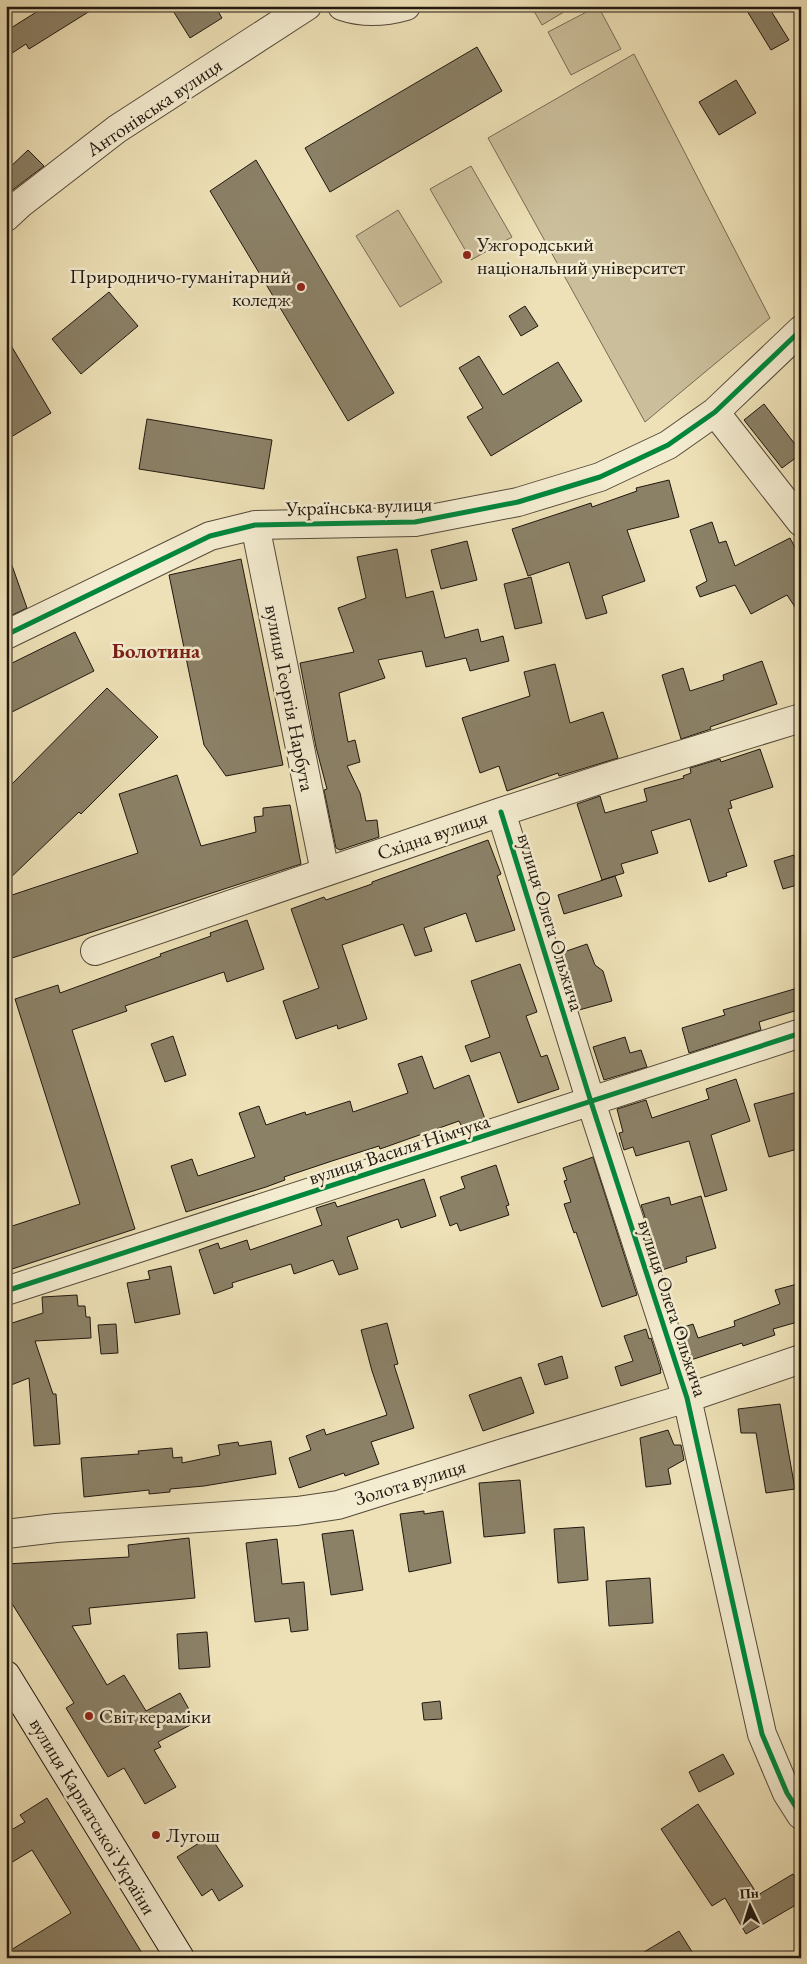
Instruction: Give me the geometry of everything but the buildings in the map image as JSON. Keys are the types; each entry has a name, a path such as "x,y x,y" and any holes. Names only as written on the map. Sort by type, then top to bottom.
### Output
{"street":[{"name":"Антонівська вулиця","path":"6,217 117,128 307,6"},
{"path":"342,6 352,9 389,11 406,6"},
{"name":"Українська вулиця","path":"6,635 210,536 255,525 415,522 518,502 600,477 668,445 715,412 801,330"},
{"path":"715,412 801,522"},
{"name":"вулиця Георгія Нарбута","path":"255,525 325,872"},
{"name":"Східна вулиця","path":"95,951 501,812 801,718"},
{"name":"вулиця Олега Ольжича","path":"501,812 591,1102 687,1398 762,1734 787,1793 801,1815"},
{"name":"вулиця Василя Німчука","path":"6,1291 801,1033"},
{"name":"Золота вулиця","path":"6,1534 56,1528 297,1512 338,1505 687,1398 801,1359"},
{"name":"вулиця Карпатської України","path":"6,1675 180,1958"}],"shaded area":[{"path":"531,6 574,6 542,25"},
{"path":"598,6 621,49 571,75 548,32"},
{"path":"634,54 770,318 645,422 488,138"},
{"path":"471,166 512,237 471,260 430,189"},
{"path":"398,210 442,282 400,307 356,236"}],"cycle path":[{"path":"6,635 210,536 255,525 415,522 518,502 600,477 668,445 715,412 801,330"},
{"path":"501,812 591,1102 687,1398 762,1734 787,1793 801,1815"},
{"path":"6,1291 801,1033"}],"place":[{"name":"Ужгородський національний університет","path":"467,255"},
{"name":"Природничо-гуманітарний коледж","path":"301,287"},
{"name":"Світ кераміки","path":"89,1716"},
{"name":"Лугош","path":"156,1835"}],"district":[{"name":"Болотина","path":"156,651"}]}
